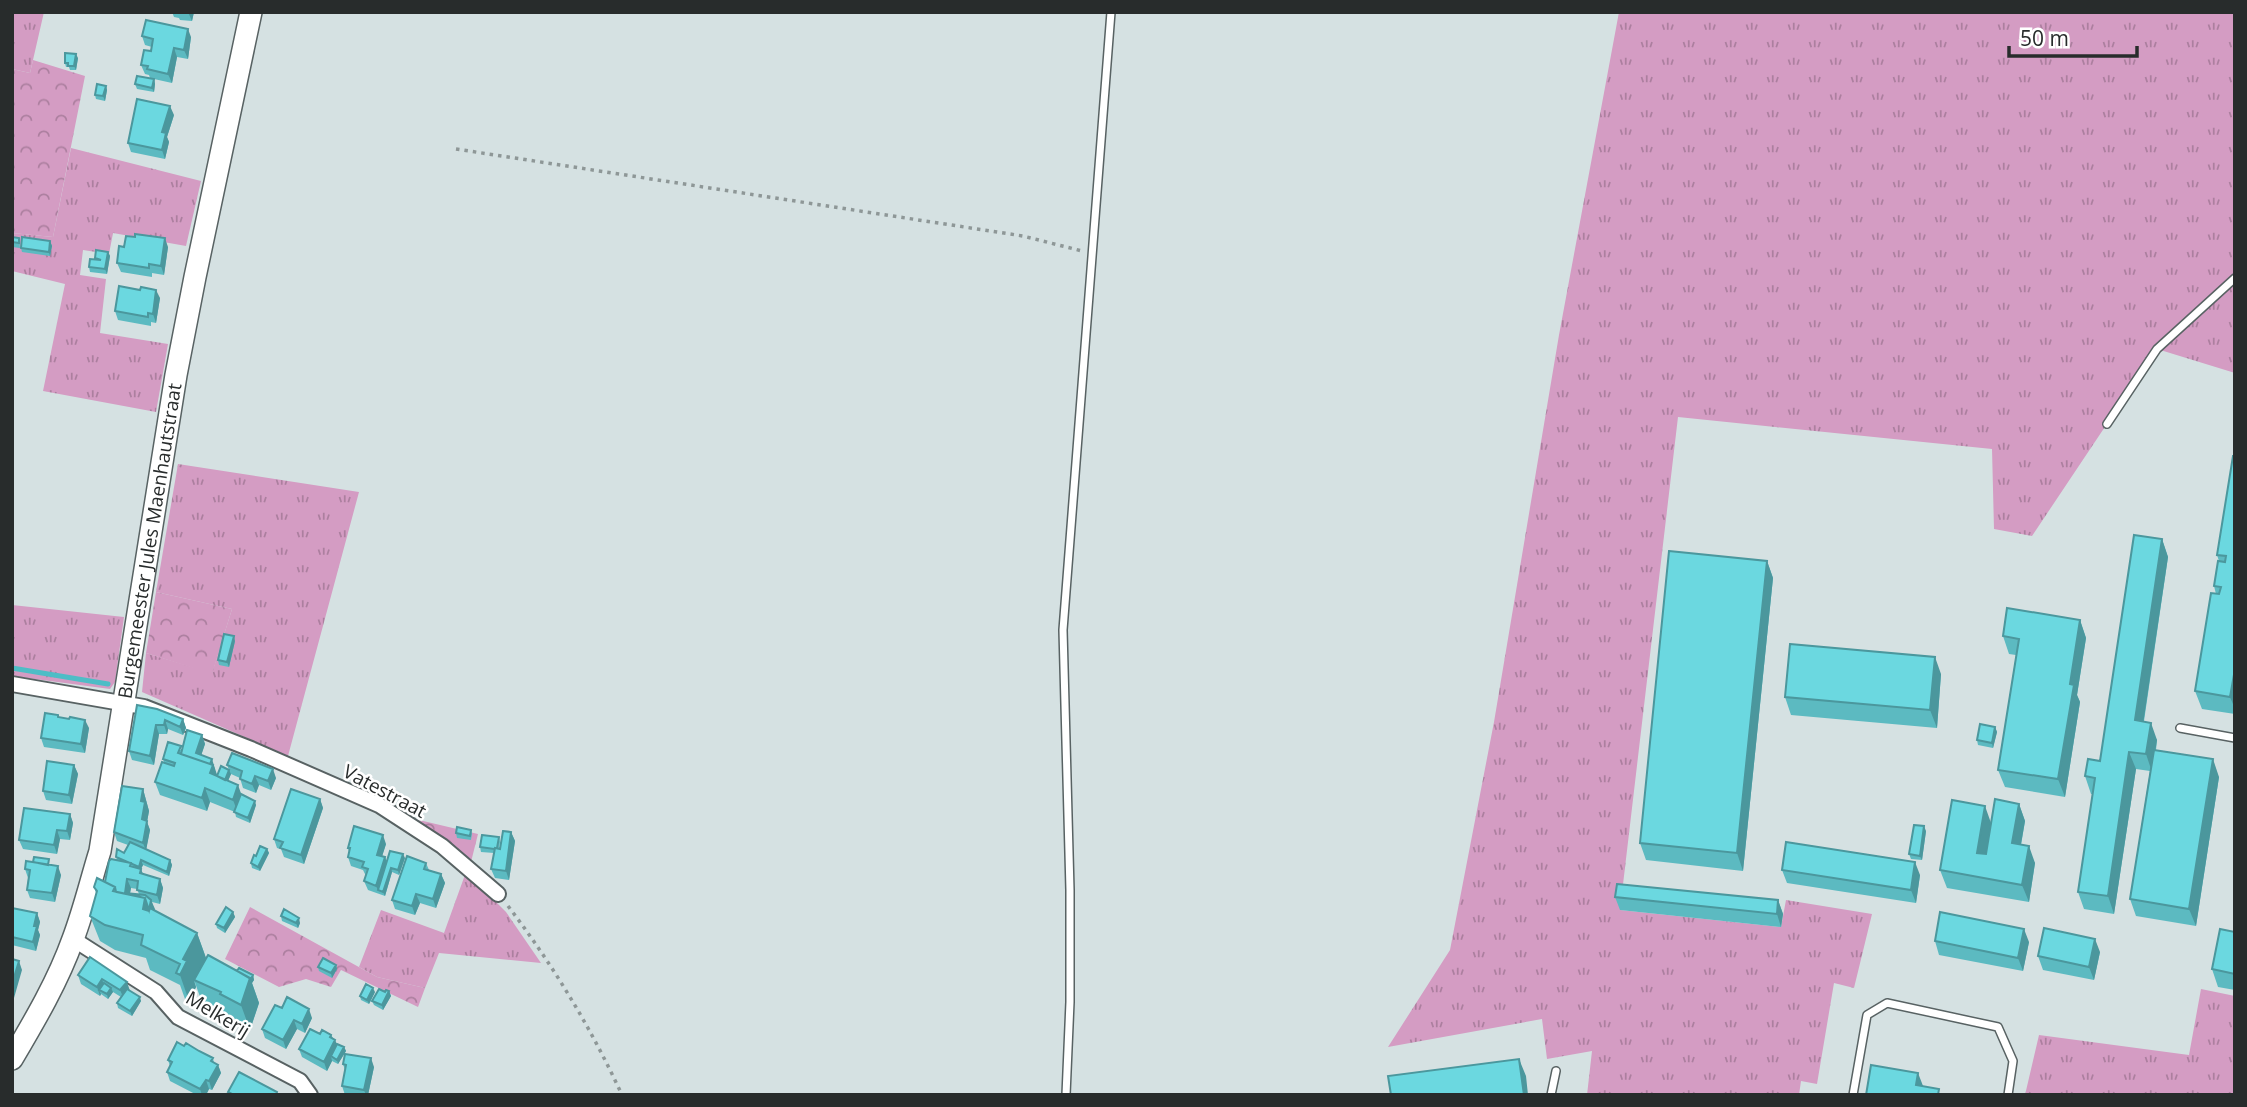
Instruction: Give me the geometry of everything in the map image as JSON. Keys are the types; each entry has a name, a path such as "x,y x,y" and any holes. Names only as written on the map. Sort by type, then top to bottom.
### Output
{"street":[{"name":"Burgemeester Jules Maenhautstraat","path":"12,1059 42,1009 73,939 100,850 176,375 251,12"},
{"name":"Vatestraat","path":"12,684 144,707 251,749 379,805 442,846 498,894"},
{"name":"Melkerij","path":"73,939 156,992 178,1017 300,1081 310,1095"}],"lane":[{"path":"1066,1095 1070,1002 1070,890 1063,630 1111,12"},
{"path":"2107,424 2158,349 2235,278"},
{"path":"2180,728 2235,738"},
{"path":"1853,1095 1867,1016 1887,1003 1998,1027 2013,1061 2008,1095"},
{"path":"1551,1095 1556,1071"}],"path":[{"path":"456,149 1023,236 1091,253"},
{"path":"498,894 543,952 608,1063 622,1095"}],"green space":[{"path":"12,12 44,12 30,73 12,69"},
{"path":"1619,12 2235,12 2235,373 2157,349 2032,536 1994,529 1992,449 1678,417 1620,910 1781,927 1786,900 1872,914 1854,988 1834,983 1817,1084 1801,1081 1799,1095 1587,1095 1592,1051 1547,1059 1542,1019 1388,1047 1450,950 1494,722 1559,335"},
{"path":"33,60 85,76 53,237 12,233 12,69 30,73"},
{"path":"71,148 201,181 186,246 113,233 109,254 83,250 80,275 106,279 100,333 168,344 156,412 43,391 65,284 12,271 12,233 53,237"},
{"path":"178,464 359,492 288,756 142,692 146,653 212,673 232,609 156,592"},
{"path":"156,592 232,609 212,674 146,653"},
{"path":"12,605 124,617 115,682 110,689 12,676"},
{"path":"419,820 478,834 471,862"},
{"path":"466,872 506,912 541,963 439,953 425,988 377,977 359,967 381,910 444,933"},
{"path":"250,907 377,977 425,988 418,1007 341,970 331,987 306,979 279,987 225,959"},
{"path":"2201,989 2235,996 2235,1095 2025,1095 2039,1035 2189,1055"}],"building":[{"path":"146,20 188,29 184,50 174,48 168,74 141,65 144,50 151,51 153,39 142,36"},
{"path":"65,53 76,54 74,66 65,63"},
{"path":"137,76 154,79 152,88 135,84"},
{"path":"97,84 106,86 103,96 95,95"},
{"path":"137,99 170,106 162,132 166,133 162,150 128,143"},
{"path":"135,234 165,238 161,266 149,264 149,268 117,263 119,246 124,247 126,236 135,237"},
{"path":"12,237 19,238 19,243 12,242"},
{"path":"22,237 50,241 49,252 21,248"},
{"path":"96,250 108,252 105,269 89,267 90,259 101,260 95,258"},
{"path":"119,286 156,290 153,314 148,313 148,317 115,311"},
{"path":"2233,456 2235,669 2230,697 2195,691 2211,593 2219,594 2221,587 2214,586 2218,561 2225,562 2226,556 2217,555"},
{"path":"2134,535 2162,539 2135,720 2151,723 2146,754 2129,752 2108,896 2078,892 2095,778 2085,776 2088,759 2100,761"},
{"path":"1669,551 1767,561 1737,853 1640,843"},
{"path":"2007,608 2080,620 2070,684 2074,685 2058,779 1998,770 2019,639 2003,636"},
{"path":"224,634 234,636 227,662 218,660"},
{"path":"1790,644 1935,657 1930,710 1785,697"},
{"path":"137,705 183,719 180,727 165,720 164,725 156,725 150,756 129,751"},
{"path":"45,713 85,720 81,744 41,738"},
{"path":"1980,724 1995,727 1992,743 1977,740"},
{"path":"187,730 202,735 196,753 212,759 210,764 181,754"},
{"path":"168,742 181,746 178,753 213,765 210,773 238,785 233,800 205,788 202,798 155,782 162,762 174,766 175,763 163,759"},
{"path":"2154,750 2213,759 2189,909 2130,899"},
{"path":"232,753 273,769 268,781 255,776 252,784 240,779 242,771 227,765"},
{"path":"47,761 74,765 69,795 43,791"},
{"path":"221,766 229,770 225,780 217,776"},
{"path":"122,786 143,789 141,801 145,802 142,819 147,821 143,843 114,832"},
{"path":"291,789 320,799 301,855 280,848 283,842 274,839"},
{"path":"241,794 255,801 248,818 234,812"},
{"path":"1995,799 2019,804 2012,843 2029,846 2022,885 1940,870 1952,800 1985,806 1977,853 1986,854"},
{"path":"24,808 70,814 67,831 57,830 54,845 19,840"},
{"path":"1914,825 1924,826 1920,856 1909,854"},
{"path":"354,826 383,835 377,855 385,857 376,886 364,881 368,869 362,867 364,862 348,857"},
{"path":"457,827 471,830 470,836 456,833"},
{"path":"503,831 511,832 506,871 491,869 495,848 500,849"},
{"path":"482,835 499,837 497,848 480,847"},
{"path":"130,842 170,860 167,872 141,860 139,867 116,857 117,849 124,853"},
{"path":"1786,842 1915,862 1911,890 1782,870"},
{"path":"260,846 267,849 258,867 251,863"},
{"path":"390,851 403,854 398,870 391,868 383,892 378,890"},
{"path":"407,856 426,863 424,869 441,874 433,899 416,894 412,906 392,900"},
{"path":"34,857 49,859 48,865 33,862"},
{"path":"111,859 131,863 130,866 141,869 140,873 160,879 157,895 137,890 138,881 127,879 125,893 145,895 151,900 149,910 145,898 116,892 115,887 105,882"},
{"path":"26,861 58,866 52,893 27,890 30,870 25,869"},
{"path":"97,878 115,887 113,891 145,898 143,909 149,911 150,908 197,933 183,959 187,961 180,975 176,973 180,964 141,945 143,935 105,925 90,916 97,891 94,887"},
{"path":"1617,884 1778,900 1777,914 1615,897"},
{"path":"226,907 233,912 224,928 216,924"},
{"path":"12,908 37,913 33,942 12,937"},
{"path":"284,909 299,918 296,923 281,916"},
{"path":"1940,912 2024,929 2018,958 1935,941"},
{"path":"2044,928 2095,939 2089,967 2038,956"},
{"path":"2220,929 2235,932 2235,974 2212,969"},
{"path":"208,955 250,978 241,1005 194,980"},
{"path":"90,957 127,982 120,990 102,979 97,987 78,975"},
{"path":"323,958 336,965 331,973 318,967"},
{"path":"12,959 19,961 12,984"},
{"path":"239,968 253,975 251,979 237,971"},
{"path":"104,983 111,988 107,994 99,990"},
{"path":"366,984 373,988 367,1000 360,996"},
{"path":"127,989 140,997 130,1011 117,1003"},
{"path":"379,989 389,991 382,1005 372,1001"},
{"path":"287,997 309,1009 302,1024 294,1020 283,1040 262,1029 275,1005 282,1008"},
{"path":"310,1029 320,1034 322,1030 335,1040 324,1062 299,1049"},
{"path":"177,1042 184,1046 186,1043 213,1058 211,1061 218,1065 209,1081 206,1080 200,1089 167,1072 172,1062 168,1060"},
{"path":"337,1044 344,1047 337,1060 331,1056"},
{"path":"345,1054 371,1058 364,1090 342,1086"},
{"path":"1519,1059 1524,1095 1391,1095 1388,1076"},
{"path":"1871,1065 1918,1073 1916,1085 1939,1089 1938,1095 1866,1095"},
{"path":"239,1072 277,1092 276,1095 234,1095 228,1092"}],"waterway":[{"path":"12,668 108,684"}]}
